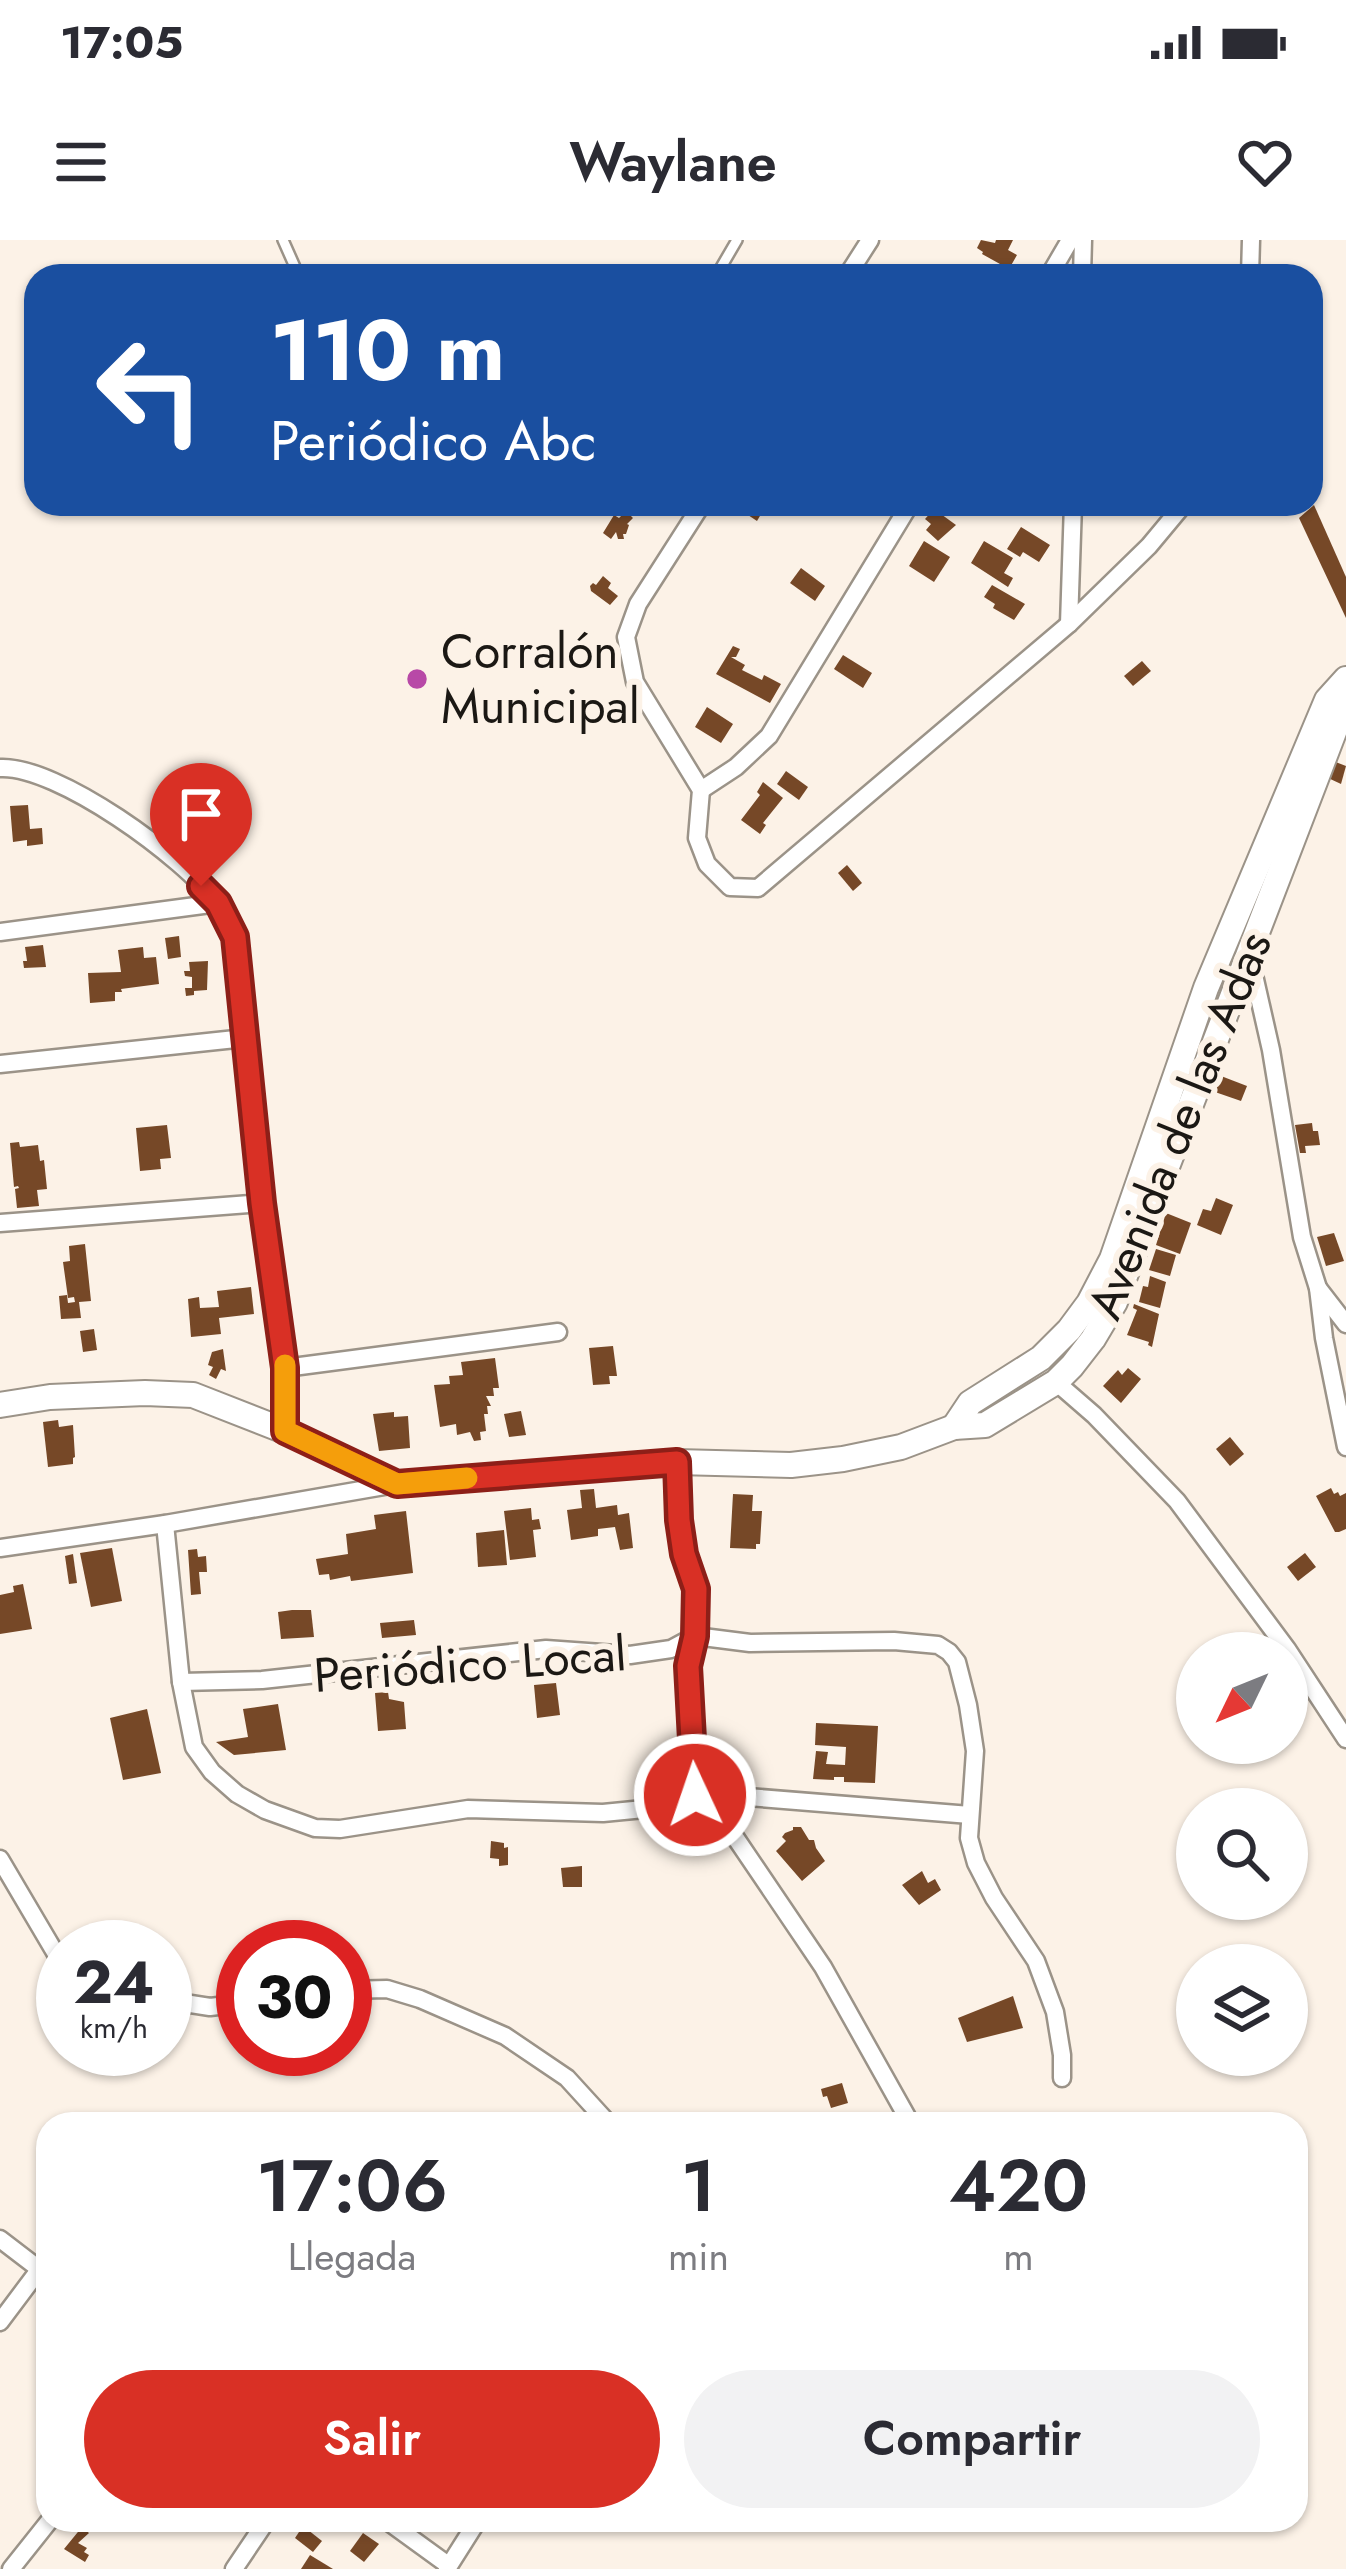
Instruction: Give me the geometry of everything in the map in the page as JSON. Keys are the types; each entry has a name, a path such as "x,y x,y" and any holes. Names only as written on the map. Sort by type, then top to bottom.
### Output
{"street":[{"path":"694,516 638,604 626,638 635,682 701,790 697,838 707,865 730,887 758,888 1069,625 1174,516"},
{"path":"701,790 736,767 769,736 903,516"},
{"path":"1069,625 1073,516"},
{"name":"Avenida de las Adas","path":"954,1426 985,1425 1056,1382 1093,1339 1115,1302 1344,706 1346,682"},
{"name":"Avenida de las Adas","path":"954,1426 970,1403 1041,1358 1089,1303 1112,1258 1206,988 1328,700 1346,682"},
{"path":"3,764 58,781 107,809 184,869 218,903 235,937 262,1203 285,1368 285,1431"},
{"path":"0,932 218,903"},
{"path":"1249,951 1346,1447"},
{"path":"0,1064 245,1038"},
{"path":"0,1222 262,1203"},
{"path":"1318,1288 1346,1324"},
{"path":"285,1368 558,1332"},
{"path":"1056,1382 1178,1501 1287,1649 1346,1739"},
{"path":"0,1405 50,1396 193,1395 285,1431 397,1484"},
{"path":"0,1548 397,1484 677,1462 791,1465 843,1459 901,1447 954,1426"},
{"path":"677,1462 681,1537 696,1589 695,1636 688,1666 695,1795"},
{"path":"165,1524 181,1682 194,1747 212,1772 265,1810 315,1828 340,1828 467,1809 603,1813 654,1808 695,1795 723,1795 970,1815"},
{"name":"Periódico Local","path":"181,1682 262,1679 546,1648 630,1654 671,1648 695,1636 750,1643 938,1645 957,1662 968,1705 975,1751 969,1838 976,1863 1036,1961 1055,2012 1062,2078"},
{"path":"723,1795 733,1834 823,1967 904,2112"},
{"path":"0,1859 36,1920"},
{"path":"372,1989 420,1999 505,2036 566,2078 598,2112"},
{"path":"0,2240 36,2262"},
{"path":"0,2322 36,2278"},
{"path":"11,2569 40,2532"},
{"path":"234,2569 259,2532"},
{"path":"402,2532 448,2567 470,2532"}],"building":[{"path":"981,240 1013,240 1008,250 1017,255 1012,264 1000,264 977,248"},
{"path":"613,516 633,518 624,539 618,539 616,532 611,539 603,533"},
{"path":"944,516 956,525 938,541 926,530 931,524 925,519"},
{"path":"1319,516 1346,577 1346,618 1299,518"},
{"path":"1021,527 1050,545 1039,562 1007,549"},
{"path":"924,541 950,557 934,582 909,566"},
{"path":"984,541 1013,558 1004,573 1013,578 1008,587 971,563"},
{"path":"801,568 825,586 815,601 790,583"},
{"path":"603,576 618,596 610,605 591,591 590,586"},
{"path":"992,585 1025,604 1014,620 984,597"},
{"path":"733,646 740,649 731,657 745,665 742,670 781,684 770,703 716,674"},
{"path":"843,655 872,673 863,688 834,669"},
{"path":"1142,661 1151,671 1133,686 1124,676"},
{"path":"707,707 733,724 721,743 695,727"},
{"path":"1333,761 1346,766 1341,784 1326,777"},
{"path":"786,771 808,787 799,800 777,784"},
{"path":"763,782 783,798 760,834 741,820 760,795"},
{"path":"28,805 30,829 42,828 43,844 13,842 10,806"},
{"path":"847,865 862,883 853,891 838,873"},
{"path":"179,936 181,957 168,959 165,938"},
{"path":"43,945 46,967 24,968 25,947"},
{"path":"143,947 144,958 156,957 159,984 121,989 115,992 115,1001 90,1003 88,973 121,972 118,950"},
{"path":"208,961 207,990 186,996 185,988 192,988 192,977 184,971 190,971 189,962"},
{"path":"1221,1076 1247,1086 1241,1101 1215,1092"},
{"path":"1312,1123 1320,1145 1305,1146 1306,1153 1300,1153 1295,1125"},
{"path":"167,1125 171,1158 160,1159 161,1169 140,1171 136,1128"},
{"path":"19,1142 20,1147 38,1145 40,1161 44,1160 47,1189 37,1190 39,1206 17,1208 15,1189 19,1188 14,1187 10,1143"},
{"path":"1216,1198 1233,1205 1221,1235 1197,1225 1203,1209 1211,1211"},
{"path":"1166,1213 1191,1223 1180,1254 1156,1245"},
{"path":"1334,1233 1344,1261 1326,1266 1317,1237"},
{"path":"85,1244 91,1301 79,1302 81,1318 61,1319 59,1296 67,1295 68,1303 75,1302 74,1297 68,1298 63,1262 70,1261 69,1246"},
{"path":"1156,1249 1176,1255 1170,1276 1149,1270"},
{"path":"1150,1276 1166,1282 1160,1308 1139,1302"},
{"path":"251,1287 254,1314 219,1318 221,1334 191,1337 188,1299 199,1297 200,1308 219,1307 217,1291"},
{"path":"1134,1304 1159,1314 1152,1347 1127,1335 1137,1310"},
{"path":"94,1329 97,1350 83,1352 80,1331"},
{"path":"613,1346 617,1376 609,1376 610,1384 593,1385 589,1348"},
{"path":"223,1349 226,1371 221,1369 216,1379 209,1375 213,1367 208,1365 212,1352"},
{"path":"495,1358 499,1388 493,1388 494,1396 486,1396 491,1406 484,1414 486,1431 480,1432 481,1440 474,1441 470,1432 457,1435 456,1424 440,1427 434,1385 450,1384 449,1376 463,1375 461,1362"},
{"path":"1128,1368 1141,1379 1121,1403 1103,1386 1118,1370 1122,1375"},
{"path":"521,1411 526,1435 509,1437 504,1414"},
{"path":"394,1412 394,1417 408,1416 410,1448 379,1451 373,1414"},
{"path":"58,1420 59,1427 73,1425 75,1457 73,1464 48,1467 43,1422"},
{"path":"1230,1437 1244,1454 1230,1466 1216,1449"},
{"path":"1331,1488 1340,1496 1346,1493 1346,1529 1339,1532 1316,1496"},
{"path":"594,1489 596,1508 617,1505 618,1515 629,1513 633,1548 620,1550 615,1527 598,1529 598,1536 571,1540 567,1510 582,1508 580,1490"},
{"path":"733,1494 753,1495 752,1511 762,1511 756,1549 730,1548"},
{"path":"531,1508 532,1520 539,1519 541,1529 533,1530 536,1557 510,1560 504,1511"},
{"path":"406,1511 413,1573 351,1581 350,1576 330,1580 329,1574 319,1575 316,1559 348,1554 346,1534 376,1529 374,1515"},
{"path":"504,1530 507,1565 478,1567 476,1533"},
{"path":"112,1548 122,1601 91,1607 80,1553"},
{"path":"197,1549 198,1557 206,1556 207,1572 199,1572 201,1594 191,1595 188,1550"},
{"path":"1305,1553 1316,1567 1298,1581 1287,1567"},
{"path":"73,1554 77,1583 69,1584 65,1556"},
{"path":"23,1584 32,1629 0,1634 0,1595"},
{"path":"311,1610 314,1637 281,1639 278,1612"},
{"path":"414,1620 416,1635 382,1638 380,1623"},
{"path":"556,1683 560,1715 537,1718 534,1685"},
{"path":"388,1692 389,1699 404,1702 406,1729 378,1731 375,1693"},
{"path":"278,1704 286,1750 234,1755 216,1742 248,1737 243,1709"},
{"path":"147,1709 161,1773 123,1780 110,1718"},
{"path":"816,1723 878,1726 875,1783 844,1782 844,1777 813,1779 816,1751 828,1752 826,1764 845,1765 846,1747 815,1745"},
{"path":"793,1827 801,1827 814,1840 825,1861 802,1881 776,1851"},
{"path":"491,1841 508,1847 508,1865 499,1866 499,1859 490,1858"},
{"path":"582,1866 582,1887 563,1887 561,1868"},
{"path":"922,1871 928,1883 935,1879 941,1890 919,1905 902,1885"},
{"path":"1013,1996 1023,2028 967,2042 958,2018"},
{"path":"842,2083 848,2103 831,2108 821,2089"},
{"path":"78,2532 89,2533 78,2543 87,2548 85,2562 64,2549"},
{"path":"299,2532 311,2532 322,2541 313,2552 295,2538"},
{"path":"363,2533 379,2544 364,2562 350,2551"},
{"path":"310,2555 333,2569 301,2569"}],"slow traffic":[{"path":"285,1365 285,1431 397,1484 467,1478"}],"place":[{"name":"Corralón Municipal","path":"417,679"}],"route":[{"path":"201,886 218,903 235,937 262,1203 285,1368 285,1431 397,1484 677,1462 684,1554 696,1589 695,1636 688,1666 695,1795"}]}
